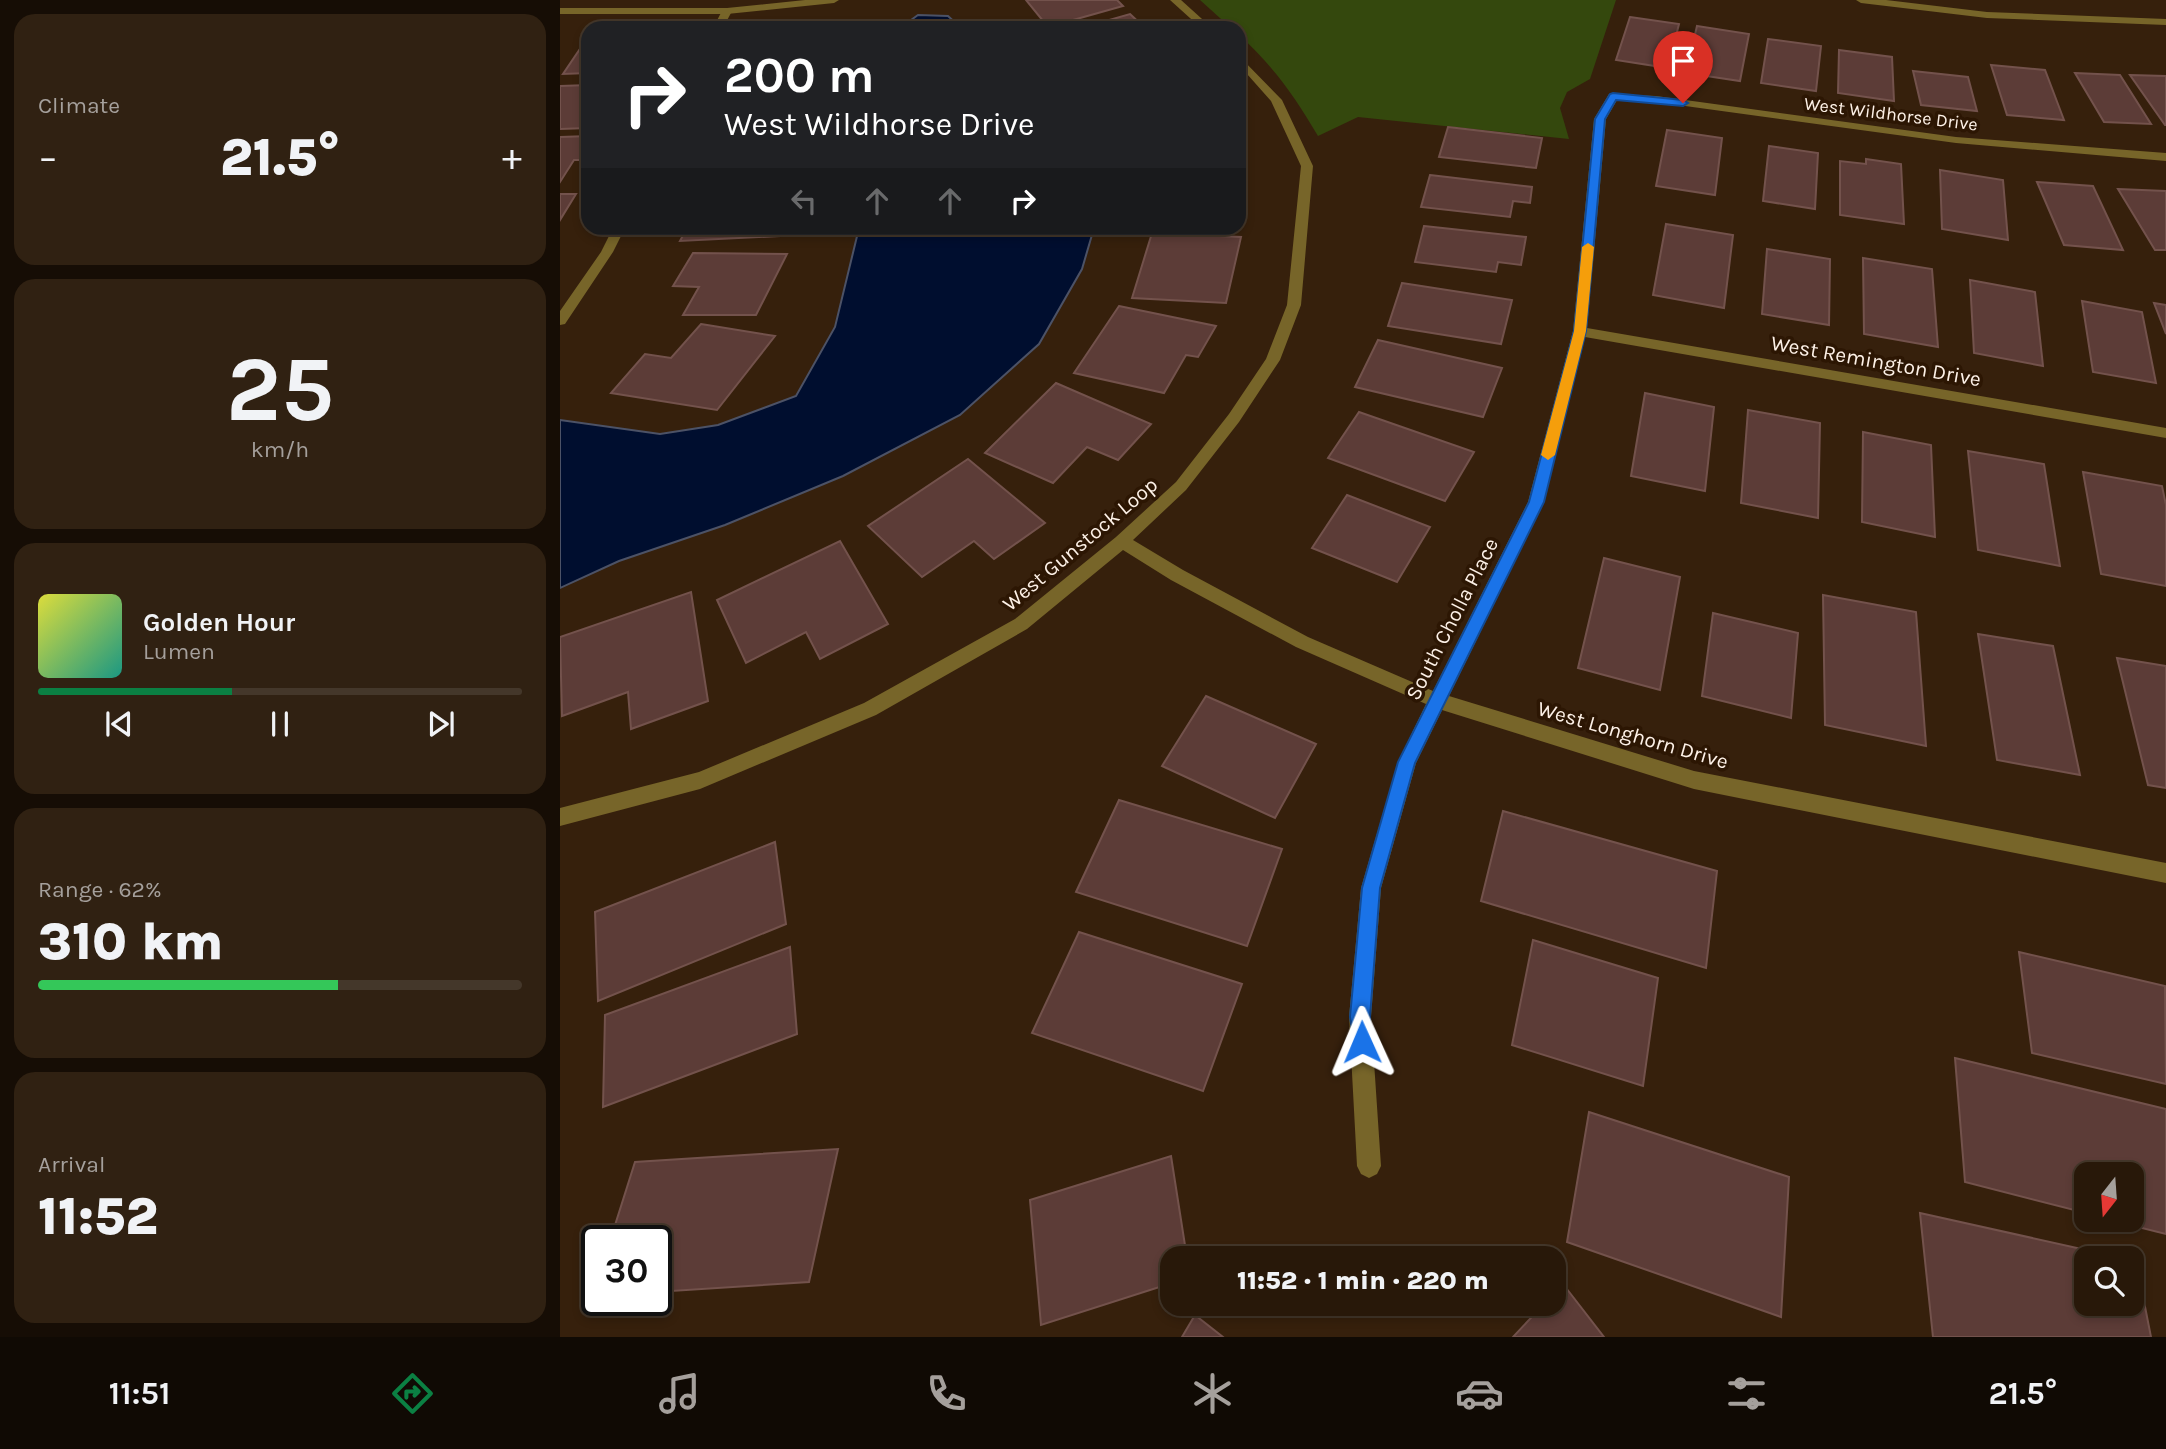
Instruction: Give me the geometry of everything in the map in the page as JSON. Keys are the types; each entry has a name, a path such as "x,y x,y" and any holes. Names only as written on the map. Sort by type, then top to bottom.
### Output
{"street":[{"path":"560,11 727,11 834,0"},
{"path":"1175,0 1199,21"},
{"path":"1861,0 1987,15 2166,22"},
{"path":"722,21 727,11"},
{"name":"West Gunstock Loop","path":"560,817 700,780 870,709 1021,624 1122,541 1181,486 1234,418 1273,360 1294,305 1307,166 1276,100 1246,67"},
{"name":"West Wildhorse Drive","path":"1613,96 1656,99 1956,140 2166,157"},
{"name":"South Cholla Place","path":"1369,1166 1360,1017 1371,888 1407,762 1435,700 1536,502 1580,331 1600,119 1613,96"},
{"path":"560,321 615,235"},
{"name":"West Remington Drive","path":"1580,331 2166,433"},
{"name":"West Longhorn Drive","path":"1122,541 1177,575 1302,642 1435,700 1694,780 2166,873"}],"green space":[{"path":"1200,0 1616,0 1590,79 1567,92 1560,108 1569,139 1358,117 1318,136 1283,82 1246,42 1246,21 1223,21"}],"water":[{"path":"918,15 948,16 953,21 910,21"},
{"path":"857,235 1092,235 1082,269 1039,344 960,415 843,476 725,525 619,561 560,588 560,420 660,434 718,425 796,396 835,327"}],"building":[{"path":"1026,0 1117,0 1123,6 1069,21 1043,21"},
{"path":"1130,14 1138,21 1106,21"},
{"path":"1630,17 1679,24 1668,68 1616,60"},
{"path":"1697,26 1749,34 1740,81 1686,73"},
{"path":"1768,39 1821,46 1816,91 1761,83"},
{"path":"581,47 581,73 563,74"},
{"path":"1839,50 1892,57 1894,101 1838,93"},
{"path":"1991,65 2045,70 2064,120 2007,115"},
{"path":"1913,71 1968,77 1977,111 1921,105"},
{"path":"2075,73 2120,75 2151,124 2104,122"},
{"path":"2130,75 2166,76 2166,125 2165,125"},
{"path":"581,85 581,128 560,129 560,86"},
{"path":"1448,127 1542,138 1536,168 1439,157"},
{"path":"1667,130 1722,138 1715,195 1656,186"},
{"path":"581,136 581,160 574,160 560,182 560,137"},
{"path":"1769,146 1818,153 1815,209 1763,201"},
{"path":"1866,159 1901,164 1904,224 1840,215 1840,161 1866,164"},
{"path":"1940,170 2003,180 2008,240 1942,229"},
{"path":"1430,175 1532,187 1530,203 1513,201 1510,217 1421,207"},
{"path":"2037,182 2093,186 2123,250 2064,245"},
{"path":"2118,189 2166,191 2166,250 2155,250"},
{"path":"560,194 576,194 560,220"},
{"path":"1666,224 1733,235 1724,308 1653,295"},
{"path":"1424,226 1526,237 1521,265 1498,262 1496,272 1415,262"},
{"path":"683,235 780,235 780,236 680,241"},
{"path":"1151,235 1241,237 1226,303 1132,298"},
{"path":"1767,249 1830,259 1829,325 1762,314"},
{"path":"693,253 787,254 756,315 683,315 699,287 673,286"},
{"path":"1863,258 1932,269 1938,347 1864,334"},
{"path":"1970,280 2035,292 2043,366 1974,353"},
{"path":"1402,283 1512,300 1501,344 1388,326"},
{"path":"2082,301 2142,312 2156,383 2093,372"},
{"path":"2154,303 2166,305 2166,334"},
{"path":"1119,306 1216,326 1198,357 1186,355 1164,393 1074,373"},
{"path":"701,324 775,336 717,410 611,393 645,354 671,358"},
{"path":"1378,340 1502,368 1483,417 1355,387"},
{"path":"1056,383 1151,424 1118,460 1087,447 1053,483 985,453"},
{"path":"1645,393 1714,407 1705,491 1631,476"},
{"path":"1748,410 1820,423 1818,518 1741,503"},
{"path":"1359,412 1474,452 1445,501 1328,458"},
{"path":"1863,432 1931,445 1935,537 1862,522"},
{"path":"1968,451 2044,464 2060,566 1978,550"},
{"path":"968,459 1045,523 994,559 974,541 922,577 868,526"},
{"path":"2083,472 2162,486 2166,505 2166,586 2101,574"},
{"path":"1347,495 1430,527 1397,582 1312,548"},
{"path":"840,541 888,624 820,659 806,632 746,663 717,600"},
{"path":"1604,558 1680,577 1660,690 1578,668"},
{"path":"691,592 708,701 631,729 628,692 562,716 560,637"},
{"path":"1823,595 1916,612 1926,746 1825,725"},
{"path":"1713,613 1798,633 1791,718 1702,696"},
{"path":"1978,634 2053,646 2080,775 1997,760"},
{"path":"2117,658 2166,666 2166,788 2148,785"},
{"path":"1206,696 1316,744 1275,818 1162,766"},
{"path":"1119,800 1282,849 1247,946 1076,892"},
{"path":"1503,811 1717,871 1706,968 1481,901"},
{"path":"775,842 786,924 598,1001 595,912"},
{"path":"1079,932 1242,984 1203,1091 1032,1033"},
{"path":"1533,940 1658,978 1643,1086 1512,1045"},
{"path":"790,947 797,1034 603,1107 605,1015"},
{"path":"2019,952 2165,986 2166,1084 2032,1053"},
{"path":"1955,1058 2166,1109 2166,1234 2144,1228 2144,1162 2074,1162 2074,1210 1965,1182"},
{"path":"1589,1112 1789,1177 1781,1317 1567,1242"},
{"path":"838,1149 809,1282 672,1291 672,1225 615,1225 635,1162"},
{"path":"1171,1156 1185,1246 1160,1246 1160,1287 1041,1325 1030,1200"},
{"path":"1920,1213 2074,1247 2074,1316 2144,1316 2144,1302 2151,1337 1933,1337"},
{"path":"1566,1288 1604,1337 1513,1337 1533,1316 1566,1316"},
{"path":"1196,1316 1223,1337 1182,1337"}],"slow traffic":[{"path":"1548,455 1580,331 1588,247"}],"route":[{"path":"1362,1042 1360,1017 1371,888 1407,762 1435,700 1536,502 1580,331 1600,119 1613,96 1683,103"}]}
